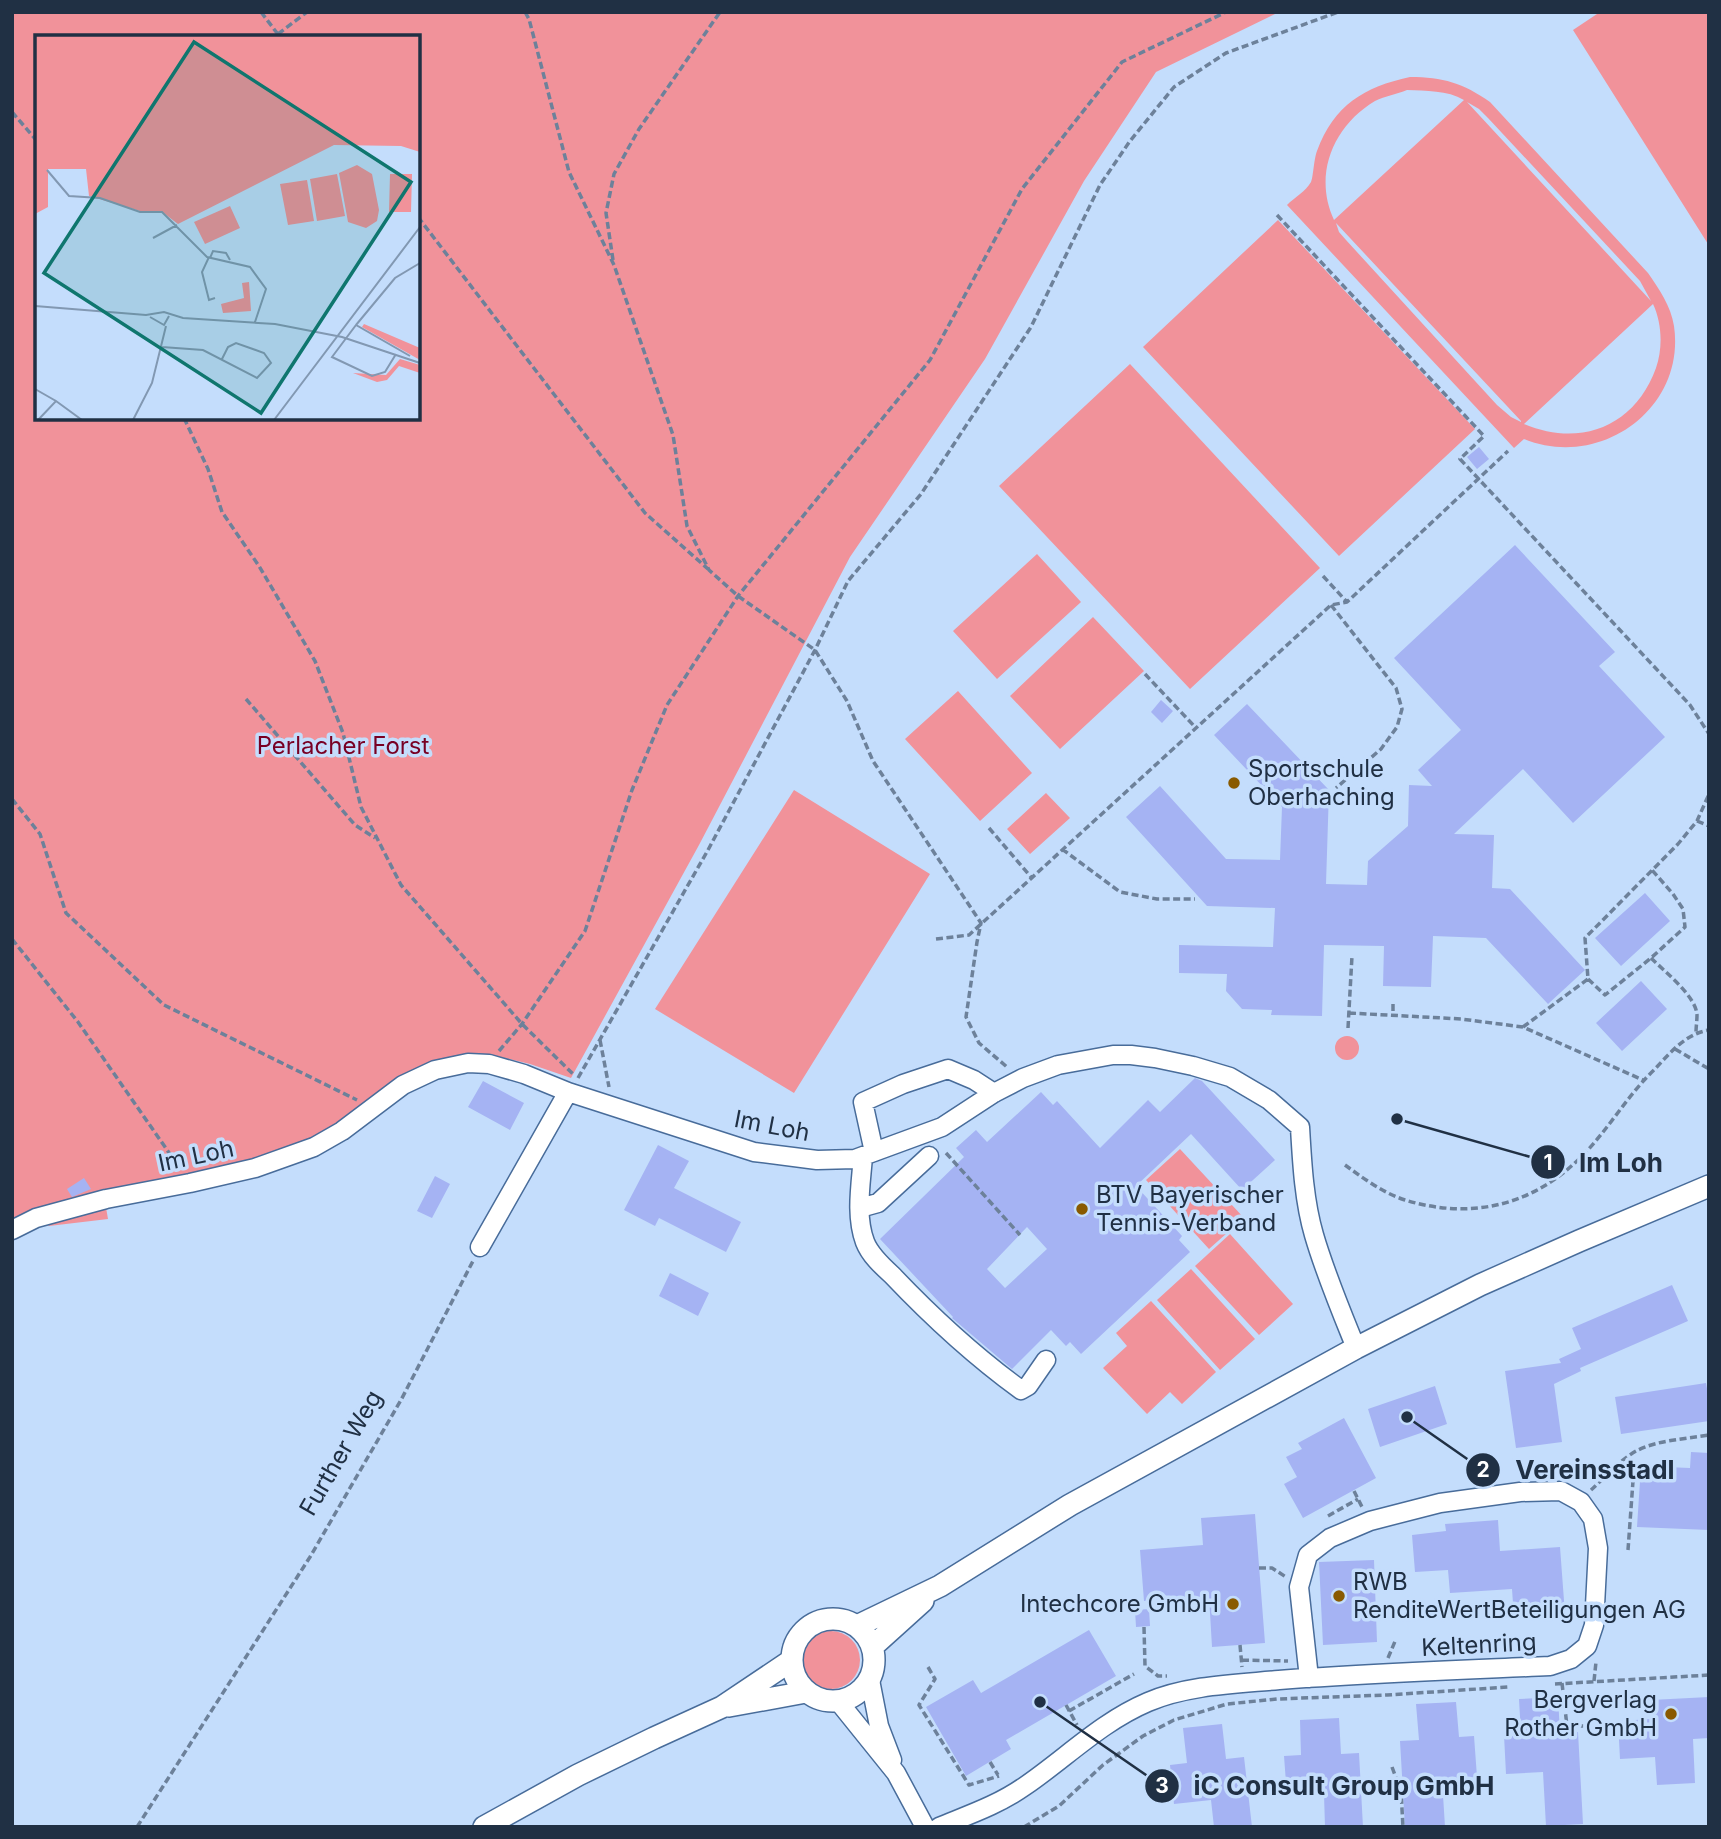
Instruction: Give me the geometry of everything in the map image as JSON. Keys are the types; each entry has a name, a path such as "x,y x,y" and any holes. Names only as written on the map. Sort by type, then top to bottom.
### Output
{"main road":[{"path":"857,1626 940,1586 1070,1505 1356,1348 1480,1285 1709,1186"},
{"path":"872,1647 940,1586"},
{"path":"825,1620 846,1621 857,1626 869,1639 872,1647 875,1664 870,1680 856,1695 838,1702 826,1701 806,1692 795,1677 793,1649 805,1630 814,1624 825,1620"},
{"path":"484,1827 578,1775 722,1707 792,1660"},
{"path":"722,1707 806,1692"}],"street":[{"name":"Im Loh","path":"12,1230 36,1218 106,1199 255,1168 314,1147 342,1131 403,1084 435,1070 468,1063 489,1063 573,1085 623,1110 754,1152 817,1160 855,1159 942,1127 994,1093 1023,1079 1069,1063 1113,1055 1131,1055 1193,1066 1230,1077 1269,1100 1300,1127 1313,1233 1356,1348"},
{"path":"994,1093 974,1080 948,1069 903,1084 863,1102 869,1154 860,1220 866,1243 877,1259 908,1292 1004,1378 1021,1390 1028,1386 1046,1360"},
{"path":"480,1247 573,1085"},
{"path":"860,1209 878,1203 929,1156"},
{"path":"1308,1670 1299,1587 1308,1555 1330,1538 1370,1521 1440,1503 1520,1492 1561,1491 1581,1502"},
{"name":"Keltenring","path":"939,1827 1010,1796 1119,1717 1149,1702 1188,1691 1308,1670 1550,1666 1572,1659 1587,1646 1594,1625 1597,1574 1598,1548 1593,1519 1581,1502"},
{"path":"870,1680 879,1726 896,1773 925,1827"},
{"path":"838,1702 896,1773"}],"path":[{"path":"261,12 279,35 307,12"},
{"path":"525,12 569,172 614,265 673,435 687,526 709,570 738,596"},
{"path":"614,265 606,213 614,174 639,129 720,12"},
{"path":"489,1063 522,1024 585,931 632,790 667,705 738,596 930,360 1022,189 1122,62 1226,12"},
{"path":"185,420 208,469 222,512 260,566 315,661 343,733 361,807 401,886 573,1085 708,850 815,650 848,581 920,494 1031,327 1100,185 1130,141 1174,87 1226,53 1338,12"},
{"path":"12,111 35,139"},
{"path":"1278,215 1484,436 1460,459 1690,705 1709,734"},
{"path":"420,220 645,513 738,596 815,650 847,701 873,761 981,923 966,1017 979,1043 1023,1079"},
{"path":"936,939 969,935 1331,605 1347,601 1508,451"},
{"path":"1323,576 1347,601"},
{"path":"1331,605 1396,688 1402,709 1396,727 1381,749 1336,788"},
{"path":"1145,674 1196,728"},
{"path":"246,699 355,824 378,839"},
{"path":"1652,870 1683,909 1685,927 1605,995 1588,979 1585,938 1652,870 1678,844 1697,821 1709,794"},
{"path":"12,799 40,834 66,913 164,1005 372,1107"},
{"path":"1697,821 1709,826"},
{"path":"989,828 1031,877"},
{"path":"1062,849 1119,892 1157,899 1195,899"},
{"path":"12,939 78,1022 190,1183"},
{"path":"1348,1028 1352,956"},
{"path":"1651,958 1695,1005 1696,1032"},
{"path":"1523,1027 1588,979"},
{"path":"1393,1004 1393,1017"},
{"path":"1349,1013 1461,1019 1523,1027 1643,1080"},
{"path":"1345,1165 1374,1185 1403,1199 1449,1209 1485,1208 1520,1199 1554,1181 1583,1156 1643,1080 1696,1032 1709,1030"},
{"path":"600,1040 610,1088 623,1110"},
{"path":"1675,1049 1709,1069"},
{"path":"956,1164 1020,1235"},
{"name":"Further Weg","path":"137,1827 310,1557 401,1400 480,1247"},
{"path":"1581,1502 1602,1479 1636,1451 1656,1443 1709,1435"},
{"path":"1628,1550 1633,1481"},
{"path":"1328,1516 1358,1500"},
{"path":"1259,1568 1272,1568 1299,1587"},
{"path":"1144,1627 1146,1666 1158,1676 1168,1676"},
{"path":"1240,1645 1244,1683"},
{"path":"1242,1660 1308,1670"},
{"path":"929,1667 936,1679 919,1705 969,1785 999,1776"},
{"path":"1069,1711 1134,1674"},
{"path":"1548,1684 1709,1675"},
{"path":"1562,1683 1567,1726 1594,1726"},
{"path":"1024,1827 1059,1806 1103,1765 1143,1736 1174,1720 1227,1704 1508,1687"},
{"path":"1066,1705 1085,1740"},
{"path":"990,1762 1010,1796"},
{"path":"1392,1768 1401,1791 1404,1827"}],"green space":[{"name":"Perlacher Forst","path":"12,12 1279,12 1156,72 1084,181 985,359 850,557 699,845 571,1078 496,1056 466,1056 312,1143 254,1163 104,1196 108,1219 49,1226 36,1213 12,1224"},
{"path":"1600,12 1709,12 1708,244 1573,30"},
{"path":"1410,77 1443,80 1471,90 1490,102 1648,273 1670,312 1674,326 1674,356 1666,383 1652,406 1632,425 1608,439 1581,446 1553,446 1524,439 1514,448 1287,205 1311,182 1317,151 1332,121 1353,100 1393,81","holes":["1407,90 1451,94 1464,100 1334,220 1326,186 1331,153 1338,138 1360,111 1383,98","1467,102 1488,118 1640,281 1651,301","1336,223 1521,422 1497,405 1339,232","1653,304 1660,327 1660,352 1647,388 1635,405 1604,427 1585,432 1566,434 1524,424"]},
{"path":"1278,220 1475,429 1339,556 1143,347"},
{"path":"1130,364 1320,568 1190,689 999,486"},
{"path":"1037,554 1081,602 997,679 953,631"},
{"path":"1093,617 1144,671 1060,749 1010,696"},
{"path":"958,691 1032,773 980,821 905,739"},
{"path":"794,790 930,874 794,1093 655,1009"},
{"path":"1046,793 1070,818 1030,854 1007,829"},
{"path":"1347,1036 1356,1039 1359,1048 1356,1057 1347,1060 1338,1057 1335,1048 1338,1039"},
{"path":"1180,1149 1244,1218 1209,1249 1146,1180"},
{"path":"1230,1234 1293,1304 1259,1335 1195,1266"},
{"path":"1191,1269 1255,1339 1220,1370 1157,1300"},
{"path":"1151,1301 1216,1372 1182,1404 1170,1392 1147,1414 1103,1368 1127,1346 1116,1333"},
{"path":"825,1631 837,1631 852,1639 860,1654 860,1666 852,1681 837,1689 825,1689 810,1681 802,1666 802,1654 810,1639"}],"building":[{"path":"1479,447 1489,459 1477,469 1467,457"},
{"path":"1515,545 1615,652 1599,666 1665,737 1573,823 1523,769 1454,834 1494,835 1492,888 1510,889 1585,970 1548,1004 1486,938 1433,936 1431,987 1383,986 1384,946 1324,945 1322,1016 1271,1015 1272,1010 1242,1009 1226,991 1227,974 1179,973 1179,945 1273,947 1275,908 1207,906 1126,817 1160,786 1226,859 1280,860 1282,807 1214,735 1247,704 1329,790 1326,884 1367,885 1368,861 1408,826 1409,785 1432,786 1418,770 1461,730 1394,658"},
{"path":"1161,700 1173,711 1162,723 1151,712"},
{"path":"1645,893 1670,921 1621,966 1595,938"},
{"path":"1641,981 1667,1009 1622,1051 1596,1023"},
{"name":"BTV Bayerischer Tennis-Verband","path":"1195,1078 1202,1081 1275,1160 1242,1190 1191,1134 1136,1186 1182,1236 1179,1240 1190,1252 1081,1354 1070,1342 1066,1346 1051,1330 1012,1369 952,1318 880,1239 964,1157 956,1148 976,1130 987,1142 1041,1092 1053,1105 1057,1101 1100,1148 1148,1100 1160,1112","holes":["1027,1227 1047,1249 1005,1288 987,1269"]},
{"path":"483,1081 524,1103 510,1130 468,1107"},
{"path":"658,1145 689,1161 674,1188 741,1222 726,1252 659,1218 655,1226 624,1210"},
{"path":"435,1176 450,1184 432,1218 417,1211"},
{"path":"84,1178 91,1189 72,1197 67,1189"},
{"path":"670,1273 709,1293 698,1316 659,1296"},
{"path":"1672,1285 1688,1321 1580,1368 1581,1371 1554,1384 1562,1442 1516,1448 1505,1371 1561,1363 1559,1359 1581,1349 1572,1328"},
{"path":"1706,1383 1709,1421 1621,1434 1615,1397"},
{"path":"1435,1386 1447,1424 1380,1447 1368,1409"},
{"path":"1344,1418 1376,1478 1303,1518 1284,1484 1297,1477 1286,1457 1302,1449 1298,1443"},
{"path":"1691,1452 1709,1453 1709,1530 1637,1527 1641,1466 1690,1468"},
{"path":"1255,1514 1265,1643 1212,1647 1209,1596 1144,1601 1140,1550 1203,1545 1201,1518"},
{"path":"1498,1520 1500,1551 1560,1547 1565,1614 1514,1618 1512,1589 1450,1593 1448,1570 1415,1572 1412,1535 1446,1531 1445,1524"},
{"path":"1374,1560 1377,1642 1323,1645 1319,1562"},
{"path":"1149,1609 1150,1626 1136,1627 1135,1610"},
{"path":"1089,1630 1116,1676 1006,1740 1011,1749 966,1776 926,1707 973,1680 981,1693"},
{"path":"1558,1697 1560,1733 1578,1732 1583,1824 1546,1826 1543,1772 1506,1774 1504,1735 1521,1734 1519,1699"},
{"path":"1709,1697 1709,1738 1693,1739 1695,1783 1657,1785 1655,1757 1620,1759 1618,1721 1652,1719 1651,1700"},
{"path":"1456,1702 1459,1737 1474,1736 1477,1777 1442,1779 1445,1827 1405,1827 1400,1741 1419,1740 1416,1704"},
{"path":"1339,1718 1341,1754 1359,1753 1363,1827 1325,1827 1324,1794 1287,1796 1284,1756 1301,1755 1300,1720"},
{"path":"1222,1724 1226,1759 1244,1757 1252,1827 1214,1827 1211,1800 1174,1804 1170,1765 1187,1763 1183,1728"}],"place":[{"name":"Sportschule Oberhaching","path":"1234,783"},
{"name":"Im Loh","path":"1397,1119"},
{"name":"BTV Bayerischer Tennis-Verband","path":"1082,1209"},
{"name":"Vereinsstadl","path":"1407,1417"},
{"name":"RWB RenditeWertBeteiligungen AG","path":"1339,1596"},
{"name":"Intechcore GmbH","path":"1233,1604"},
{"name":"iC Consult Group GmbH","path":"1040,1702"},
{"name":"Bergverlag Rother GmbH","path":"1671,1714"}]}
